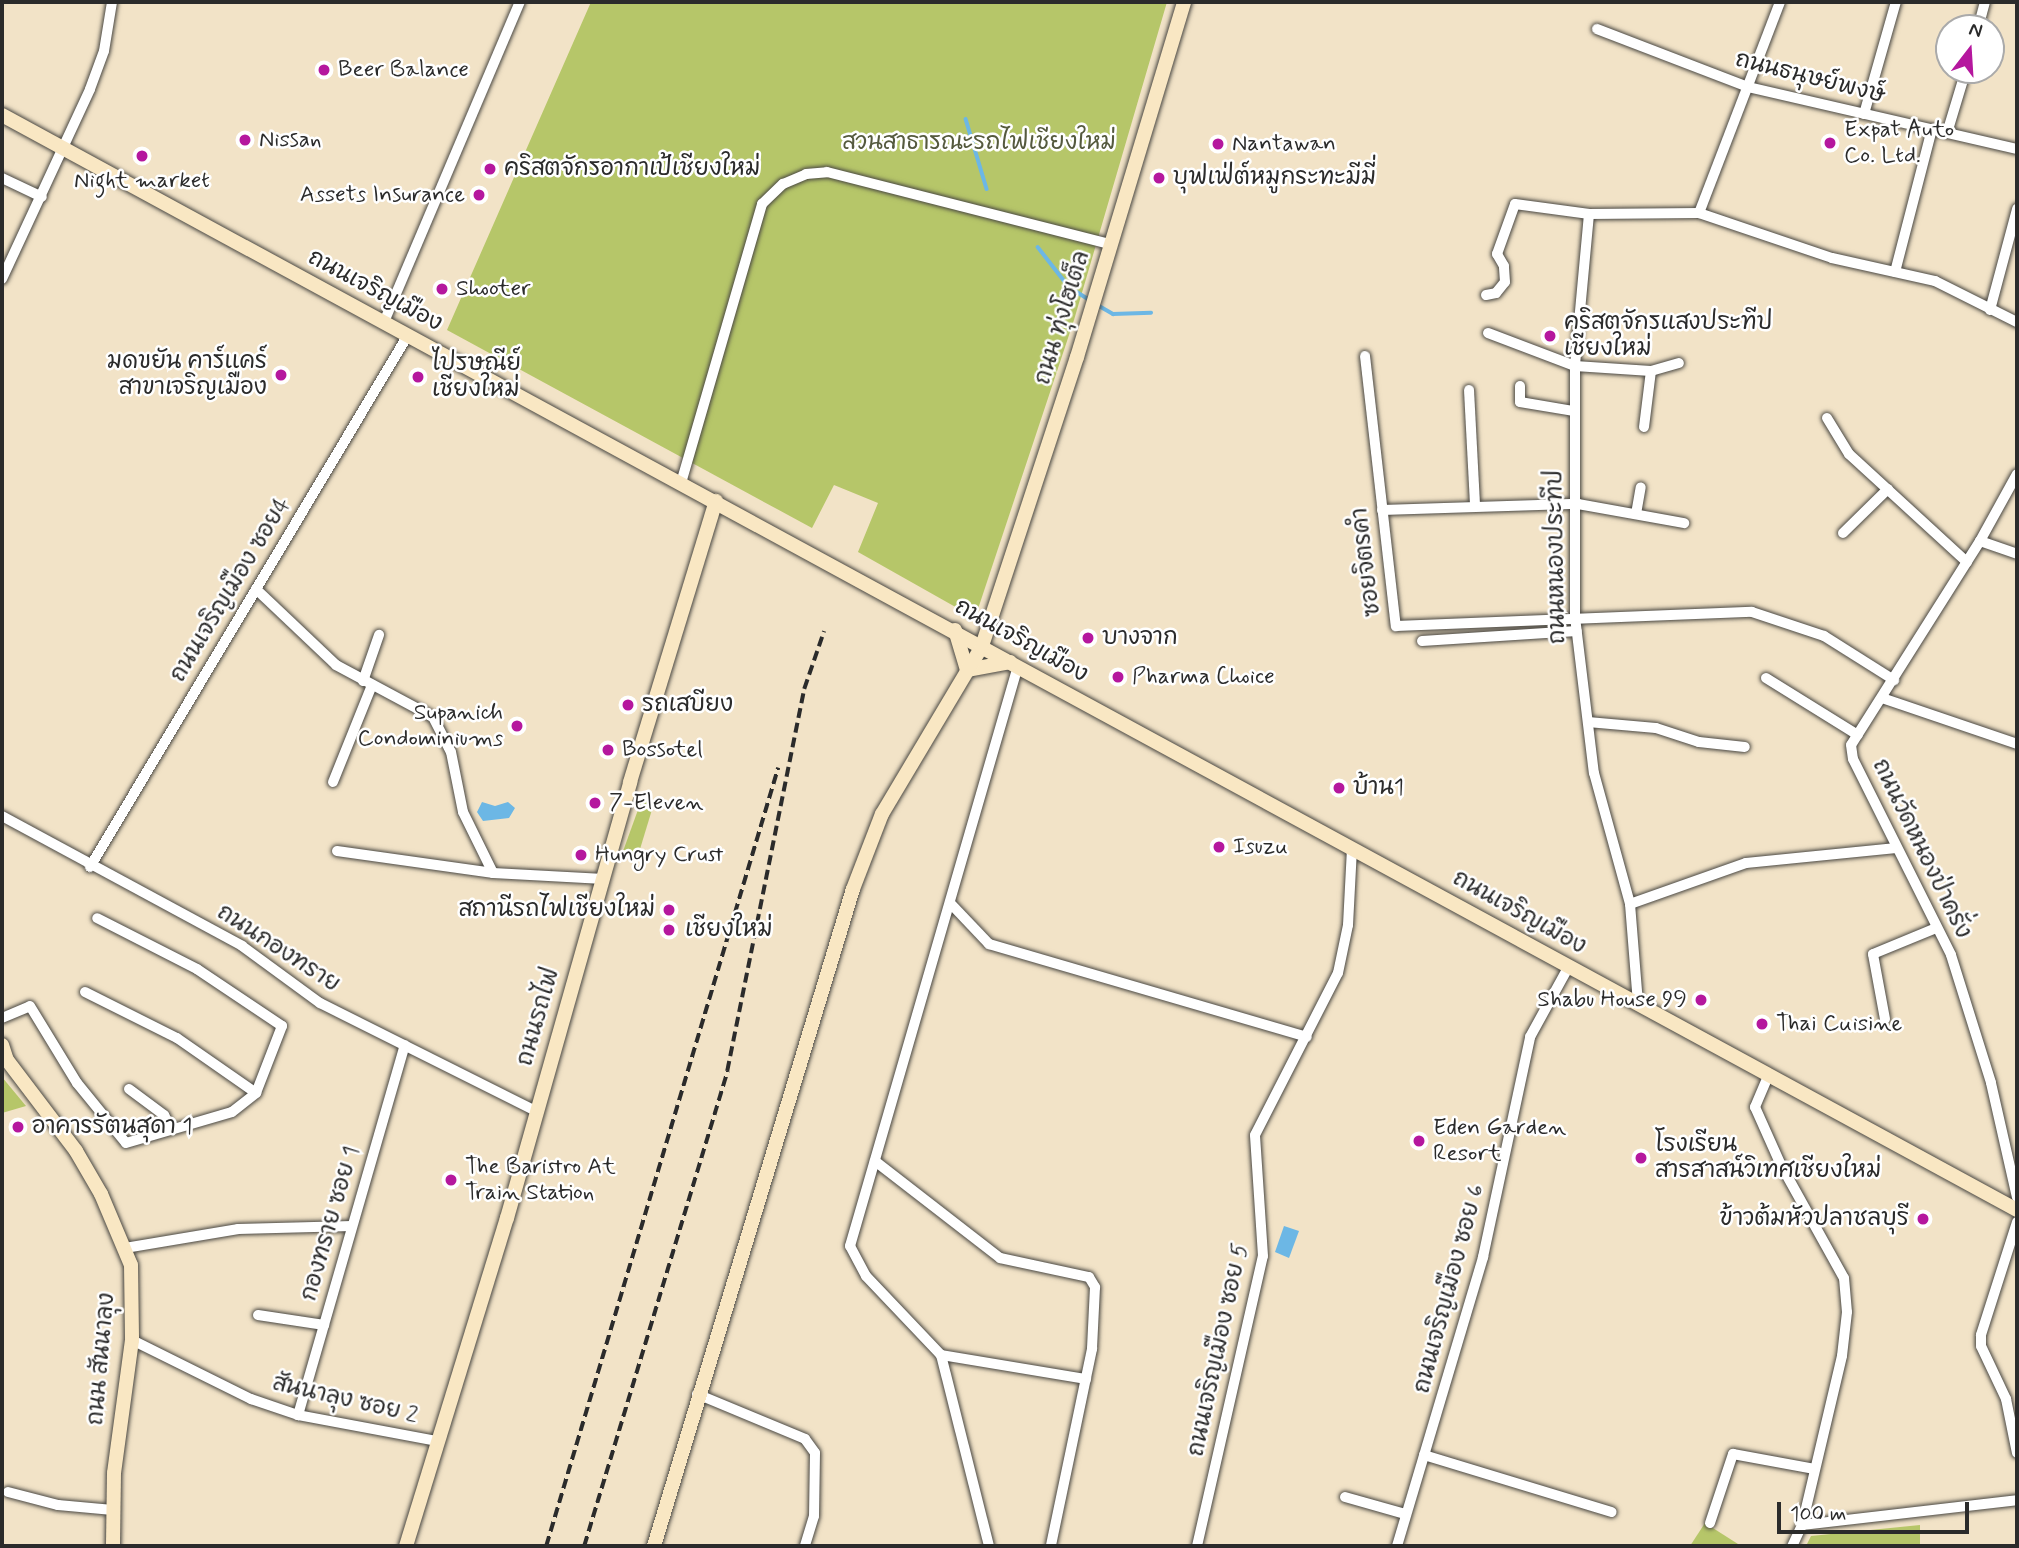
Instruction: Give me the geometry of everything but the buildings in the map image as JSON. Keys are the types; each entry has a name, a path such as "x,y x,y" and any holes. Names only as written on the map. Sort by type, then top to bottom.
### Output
{"main road":[{"name":"ถนน ทุ่งโฮเต็ล","path":"654,1546 697,1394 853,889 882,814 982,646 1088,317 1184,2"},
{"name":"ถนนเจริญเมือง","path":"2,115 955,630 2017,1210"},
{"name":"ถนนรถไฟ","path":"406,1546 716,501"},
{"path":"955,630 967,670 1014,664"},
{"name":"ถนน สันนาลุง","path":"2,1045 7,1060 76,1151 125,1248 134,1302 113,1510 113,1546"}],"street":[{"path":"2,279 66,150 104,51 112,2"},
{"path":"384,322 520,2"},
{"path":"1699,213 1780,2"},
{"path":"1864,114 1896,2"},
{"name":"ถนนธนุษย์พงษ์","path":"1597,29 1748,87 2017,149"},
{"path":"1947,133 1962,84"},
{"path":"1895,272 1932,130"},
{"path":"681,482 762,204 783,184 806,174 827,172 1109,244"},
{"path":"2,178 41,197"},
{"path":"1486,295 1496,293 1504,282 1504,266 1497,254 1513,205 1589,214 1699,213 1832,258 1957,289 1990,310 2017,322"},
{"path":"1990,310 2017,209"},
{"name":"ถนนหนองประทีป","path":"1589,214 1574,366 1578,505 1575,617 1594,774 1630,904 1638,1003"},
{"path":"1488,333 1574,366 1651,370 1679,363"},
{"name":"ถนนเจริญเมือง ซอย4","path":"90,867 408,335"},
{"name":"ซอยจิตรคำ","path":"1365,356 1396,626 1575,617"},
{"path":"1644,427 1651,370"},
{"path":"1520,386 1520,402 1574,411"},
{"path":"1469,390 1475,505"},
{"path":"1827,418 1849,454 1967,562"},
{"name":"ถนนวัดหนองป่าครั่ง","path":"2017,474 1980,541 1851,745 1853,759 1951,955 1992,1083 2017,1197"},
{"path":"1636,514 1641,486"},
{"path":"1843,533 1888,489"},
{"path":"1382,510 1475,505 1578,505 1684,523"},
{"path":"1980,541 2017,554"},
{"path":"256,589 310,644 368,683 415,705 444,733 463,812 494,873"},
{"path":"1575,617 1752,612 1824,636 1894,680"},
{"path":"1422,641 1577,631"},
{"path":"333,782 368,683 379,635"},
{"path":"989,1546 941,1355 854,1258 849,1245 952,905 1014,664"},
{"path":"1766,678 1857,735"},
{"path":"1882,698 2017,744"},
{"path":"1588,722 1656,728 1699,742 1745,747"},
{"name":"ถนนกองทราย","path":"2,816 90,867 242,946 320,1003 536,1111"},
{"name":"ถนนเจริญเมือง ซอย 5","path":"1197,1546 1263,1256 1255,1135 1261,1116 1331,994 1344,952 1352,848"},
{"path":"1630,904 1746,863 1896,849"},
{"path":"337,851 494,873 604,879"},
{"path":"952,905 989,944 1307,1037"},
{"path":"2,1018 30,1006 77,1083 125,1143 232,1112 256,1094 282,1026 197,969 97,918"},
{"path":"1885,1019 1872,954 1936,928"},
{"name":"ถนนเจริญเมือง ซอย 6","path":"1397,1546 1494,1217 1530,1037 1569,966"},
{"path":"85,992 177,1038 256,1094"},
{"name":"กองทราย ซอย 1","path":"298,1415 405,1045"},
{"path":"1769,1074 1755,1107 1781,1165 1844,1278 1847,1312 1842,1356 1802,1525 1792,1546"},
{"path":"129,1089 164,1115 171,1128"},
{"path":"875,1161 1000,1258 1089,1277 1096,1287 1086,1379 1051,1546"},
{"path":"2017,1222 1981,1335 1981,1346 2006,1399 2017,1453"},
{"path":"125,1248 238,1229 352,1226"},
{"path":"258,1315 324,1325"},
{"name":"สันนาลุง ซอย 2","path":"132,1340 197,1376 298,1415 437,1441"},
{"path":"941,1355 1086,1379"},
{"path":"697,1394 805,1439 815,1453 814,1516 805,1546"},
{"path":"1710,1523 1733,1454 1815,1469"},
{"path":"1424,1455 1612,1511"},
{"path":"8,1492 58,1505 113,1510"},
{"path":"1345,1496 1405,1514"},
{"path":"1802,1525 2017,1500"}],"green space":[{"name":"สวนสาธารณะรถไฟเชียงใหม่","path":"591,2 1167,2 1074,320 975,618 858,552 878,503 834,485 812,528 447,330"},
{"path":"643,796 654,803 637,859 622,854"},
{"path":"2,1077 26,1106 2,1113"},
{"path":"1705,1523 1738,1544 1737,1546 1690,1546"},
{"path":"1920,1525 1920,1546 1806,1546 1811,1536"}],"water":[{"path":"482,802 495,806 508,802 515,808 509,818 483,821 477,812"},
{"path":"1284,1226 1299,1231 1289,1258 1275,1252"}],"waterway":[{"path":"966,119 987,189"},
{"path":"1038,247 1069,287 1090,300"},
{"path":"1096,304 1113,314 1151,313"}],"railway":[{"path":"584,1546 727,1071 804,689 824,631"},
{"path":"546,1546 778,768"}],"place":[{"name":"Beer Balance","path":"324,70"},
{"name":"Nissan","path":"245,140"},
{"name":"Expat Auto Co. Ltd.","path":"1830,143"},
{"name":"Nantawan","path":"1218,144"},
{"name":"Night market","path":"142,156"},
{"name":"คริสตจักรอากาเป้เชียงใหม่","path":"490,169"},
{"name":"บุฟเฟ่ต์หมูกระทะมีมี่","path":"1159,178"},
{"name":"Assets Insurance","path":"479,195"},
{"name":"Shooter","path":"442,289"},
{"name":"คริสตจักรแสงประทีป เชียงใหม่","path":"1550,336"},
{"name":"มดขยัน คาร์แคร์ สาขาเจริญเมือง","path":"281,375"},
{"name":"ไปรษณีย์ เชียงใหม่","path":"418,377"},
{"name":"บางจาก","path":"1088,638"},
{"name":"Pharma Choice","path":"1118,677"},
{"name":"รถเสบียง","path":"628,705"},
{"name":"Supanich Condominiums","path":"517,726"},
{"name":"Bossotel","path":"608,750"},
{"name":"บ้าน1","path":"1339,788"},
{"name":"7-Eleven","path":"595,803"},
{"name":"Isuzu","path":"1219,847"},
{"name":"Hungry Crust","path":"581,855"},
{"name":"สถานีรถไฟเชียงใหม่","path":"669,910"},
{"name":"เชียงใหม่","path":"669,930"},
{"name":"Shabu House 99","path":"1701,1000"},
{"name":"Thai Cuisine","path":"1762,1024"},
{"name":"อาคารรัตนสุดา 1","path":"18,1127"},
{"name":"Eden Garden Resort","path":"1419,1141"},
{"name":"โรงเรียน สารสาสน์วิเทศเชียงใหม่","path":"1641,1158"},
{"name":"The Baristro At Train Station","path":"451,1180"},
{"name":"ข้าวต้มหัวปลาชลบุรี","path":"1923,1219"}]}
